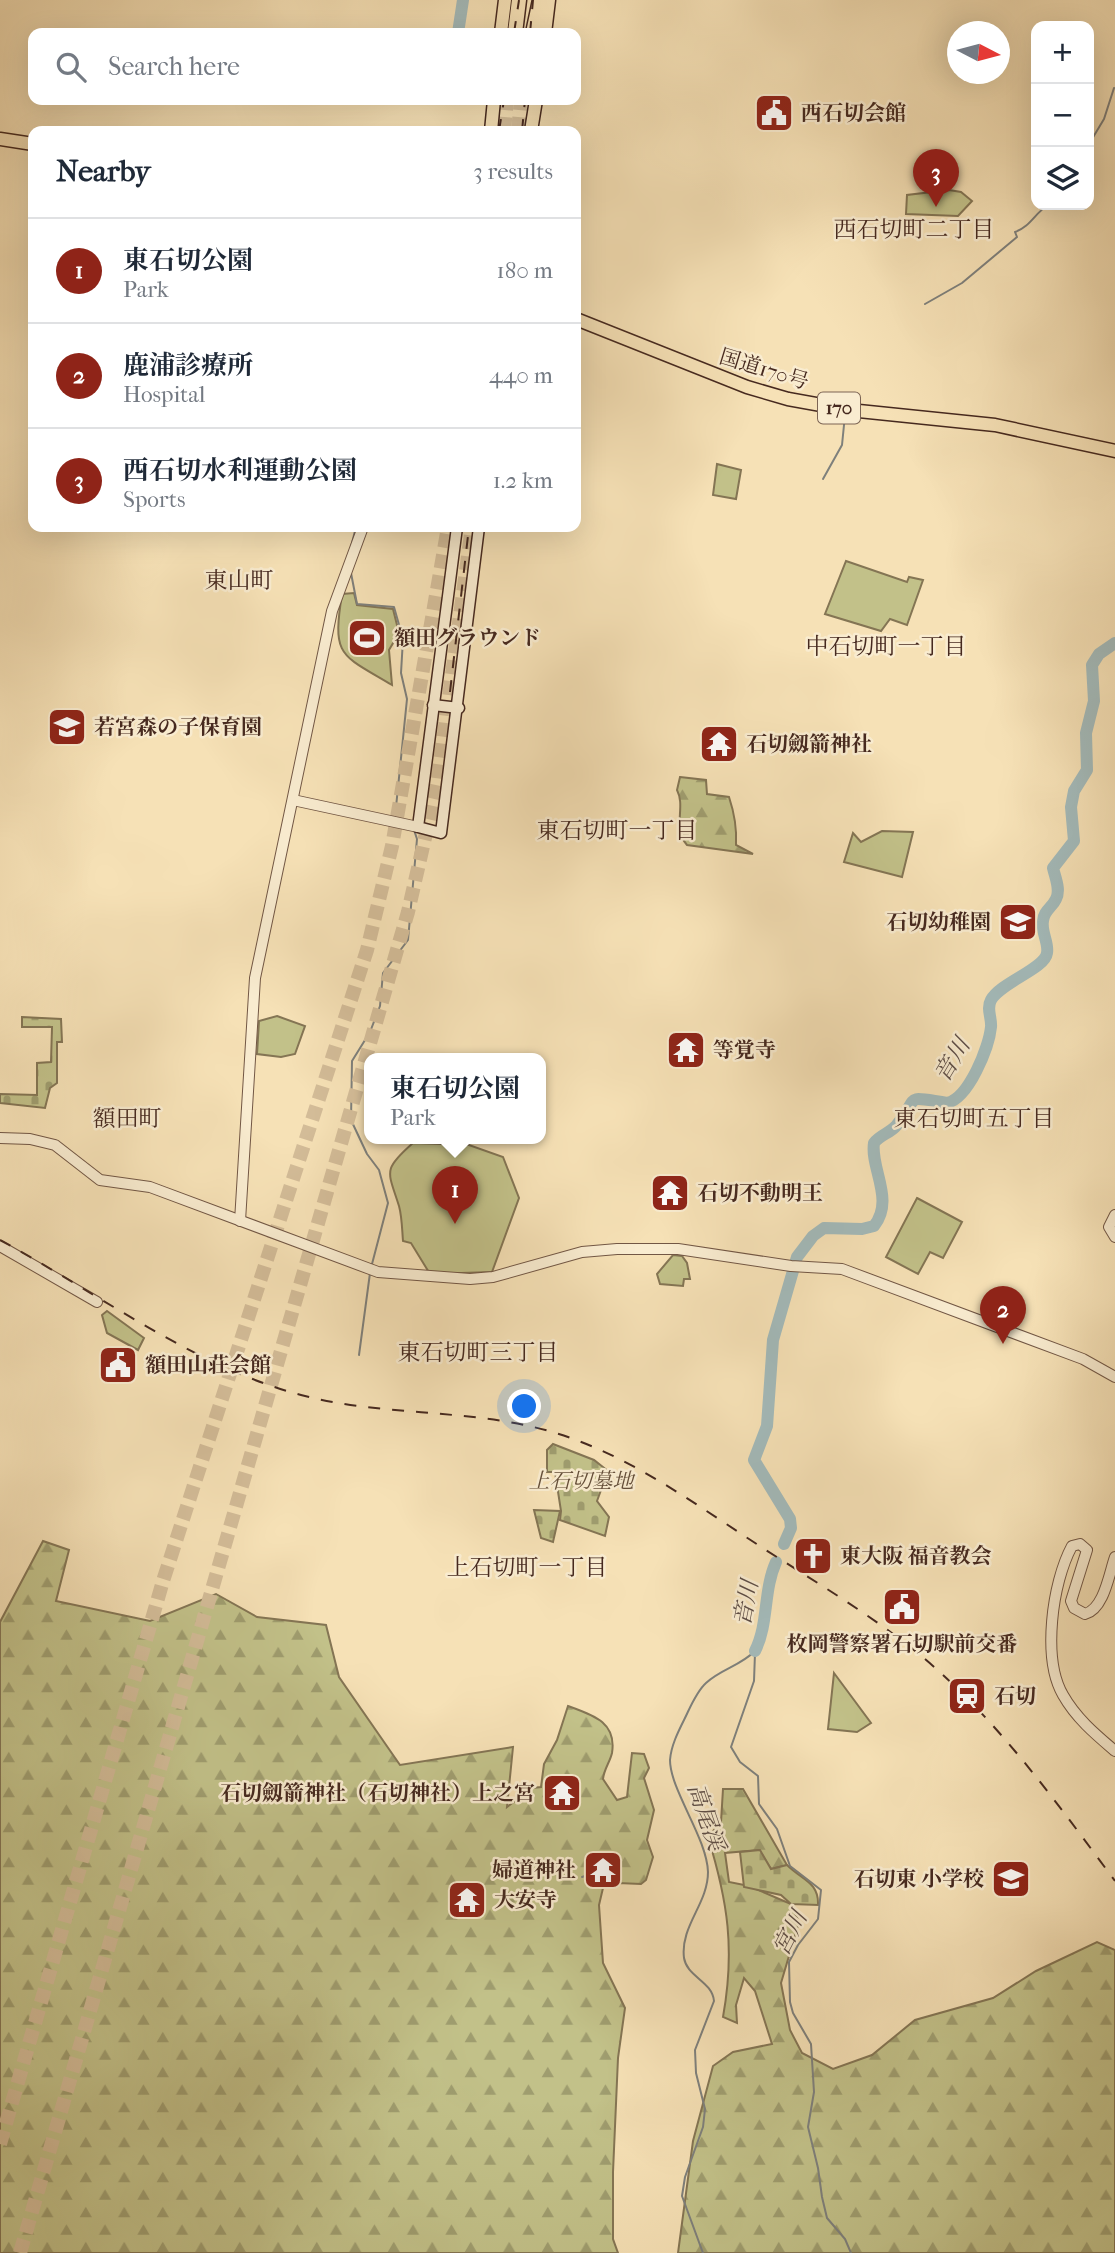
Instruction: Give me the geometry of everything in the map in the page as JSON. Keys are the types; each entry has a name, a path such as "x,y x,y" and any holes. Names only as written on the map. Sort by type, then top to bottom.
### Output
{"highway":[{"path":"502,28 505,0"},
{"path":"513,0 513,28"},
{"path":"514,28 519,0"},
{"path":"531,28 534,0"},
{"path":"532,28 540,0"},
{"path":"546,28 549,0"},
{"path":"491,126 494,105"},
{"path":"532,126 535,105"},
{"path":"0,139 28,143"},
{"name":"国道170号","path":"581,321 747,387 788,399 849,410 995,425 1115,450"}],"main road":[{"path":"456,532 418,827 441,833 459,708 478,532"},
{"path":"433,705 459,708"}],"street":[{"path":"240,1221 255,978 332,611 361,532"},
{"path":"293,800 418,827"},
{"path":"0,1138 30,1139 55,1145 100,1180 149,1187 378,1272 422,1278 494,1276 557,1257 617,1249 678,1249 850,1272 1083,1359 1115,1377"},
{"path":"1115,1215 1110,1227 1115,1237"},
{"path":"0,1246 97,1302"},
{"path":"1115,1557 1100,1600 1091,1612 1085,1614 1074,1608 1071,1601 1087,1550 1080,1544 1072,1546 1054,1609 1052,1630 1054,1669 1061,1693 1080,1720 1115,1751"}],"green space":[{"path":"949,190 961,192 972,201 958,216 906,214 907,195"},
{"path":"717,464 741,470 736,499 713,495"},
{"path":"846,561 907,582 909,577 923,580 907,625 890,619 881,631 825,614"},
{"name":"額田グラウンド","path":"354,593 357,605 393,609 399,633 389,650 392,685 361,667 344,652 338,630 342,594"},
{"path":"680,777 706,780 707,794 729,797 735,820 736,845 753,854 687,845 680,832 677,790"},
{"path":"882,831 913,832 902,877 844,862 853,833 861,842"},
{"path":"277,1016 305,1026 295,1054 281,1057 257,1054 259,1021"},
{"path":"22,1017 61,1019 62,1042 57,1042 57,1083 50,1088 45,1108 0,1103 0,1094 37,1095 37,1063 51,1062 52,1027 22,1027"},
{"path":"412,1144 469,1145 503,1157 519,1198 492,1272 430,1274 411,1243 403,1241 400,1210 390,1178 390,1171 396,1159"},
{"path":"917,1198 962,1222 943,1258 930,1252 918,1274 886,1257"},
{"path":"673,1255 682,1256 687,1263 690,1279 684,1279 683,1286 660,1284 657,1274"},
{"path":"107,1311 144,1338 138,1350 107,1333 102,1315"},
{"name":"上石切墓地","path":"553,1444 594,1460 608,1471 597,1501 609,1517 605,1536 560,1520 555,1472 547,1472 547,1450"},
{"path":"534,1510 560,1511 553,1542 541,1538"},
{"path":"43,1541 69,1550 56,1601 150,1621 216,1594 257,1617 326,1625 339,1677 400,1765 513,1747 507,1807 532,1788 541,1787 544,1764 557,1740 568,1706 601,1721 611,1734 612,1753 603,1779 617,1800 627,1797 632,1753 644,1754 649,1768 644,1778 654,1810 647,1840 653,1857 646,1880 641,1884 618,1883 603,1888 599,1905 603,1963 625,2008 618,2058 613,2172 613,2239 618,2253 0,2253 0,1622"},
{"path":"834,1673 871,1723 857,1732 828,1729"},
{"path":"723,1789 743,1789 787,1865 771,1869 759,1850 725,1853 729,1882 749,1886 791,1904 799,1922 781,1983 790,2030 802,2053 833,2069 872,2055 915,2020 993,1998 1036,1971 1097,1942 1115,1950 1115,2253 678,2253 693,2141 713,2066 733,2052 772,2044 755,1991 744,1978 736,2005 737,2023 723,2017 729,1948 725,1905 708,1837 721,1822"},
{"path":"760,1850 771,1869 787,1865 813,1886 818,1905 791,1904 781,1895 744,1887 740,1852"}],"waterway":[{"path":"459,28 463,0"},
{"path":"1094,136 1104,119 1114,88"},
{"path":"925,304 962,283 1017,237 1015,232 1025,227 1042,210"},
{"path":"823,479 842,445 845,415"},
{"path":"351,547 355,532"},
{"path":"351,573 357,604 394,607 403,639 401,673 407,699 395,817"},
{"name":"音川","path":"784,1544 791,1528 790,1519 754,1460 767,1426 773,1340 797,1257 813,1236 824,1228 862,1229 874,1226 882,1206 874,1143 896,1126 914,1100 947,1103 963,1092 986,1047 991,1027 991,1000 996,993 1044,959 1047,953 1044,917 1058,892 1053,868 1074,841 1071,807 1074,791 1087,770 1086,733 1094,701 1092,665 1099,654 1115,643"},
{"path":"372,1264 388,1203 379,1170 367,1154 351,1120 352,1061 370,1032 380,1006 383,973 408,940 417,839 414,830"},
{"path":"359,1355 370,1273"},
{"name":"音川","path":"755,1651 776,1562"},
{"name":"高尾渓","path":"703,2253 682,2196 685,2177 703,2127 705,2109 696,2073 695,2050 714,2001 709,1989 686,1964 684,1946 704,1894 708,1872 702,1844 676,1785 670,1760 677,1734 702,1687 755,1651"},
{"name":"宮川","path":"755,1653 754,1681 731,1747 740,1762 758,1776 759,1804 777,1829 790,1866 821,1890 818,1919 789,1962 790,2002 793,2013 811,2044 814,2092 808,2127 827,2218 845,2239 851,2253"},
{"path":"582,1877 585,1876 591,1857"}],"tunnel":[{"path":"504,126 507,105"},
{"path":"518,126 521,105"},
{"path":"0,2144 163,1581 367,950 392,846 447,532"},
{"path":"367,1053 408,912 437,785 471,532"},
{"path":"20,2253 364,1064"}],"railway":[{"path":"515,28 519,0"},
{"path":"530,28 533,0"},
{"path":"500,126 503,105"},
{"path":"522,126 525,105"},
{"path":"450,692 468,532"},
{"path":"0,1240 184,1347 262,1382 301,1395 335,1402 474,1417 543,1429 599,1449 643,1472 861,1611 925,1659 952,1683 1002,1736 1115,1881"}],"place":[{"name":"西石切会館","path":"774,113"},
{"name":"西石切水利運動公園","path":"936,207"},
{"name":"額田グラウンド","path":"367,638"},
{"name":"若宮森の子保育園","path":"67,727"},
{"name":"石切劔箭神社","path":"719,744"},
{"name":"石切幼稚園","path":"1018,922"},
{"name":"等覚寺","path":"686,1050"},
{"name":"石切不動明王","path":"670,1193"},
{"name":"東石切公園","path":"455,1224"},
{"name":"鹿浦診療所","path":"1003,1344"},
{"name":"額田山荘会館","path":"118,1365"},
{"name":"東大阪 福音教会","path":"813,1556"},
{"name":"枚岡警察署石切駅前交番","path":"902,1607"},
{"name":"石切","path":"967,1696"},
{"name":"石切劔箭神社（石切神社）上之宮","path":"562,1793"},
{"name":"婦道神社","path":"603,1870"},
{"name":"石切東 小学校","path":"1011,1879"},
{"name":"大安寺","path":"467,1900"}],"district":[{"name":"西石切町二丁目","path":"914,229"},
{"name":"東山町","path":"239,580"},
{"name":"中石切町一丁目","path":"886,646"},
{"name":"東石切町一丁目","path":"617,830"},
{"name":"額田町","path":"127,1118"},
{"name":"東石切町五丁目","path":"974,1118"},
{"name":"東石切町三丁目","path":"478,1352"},
{"name":"上石切町一丁目","path":"527,1567"}]}
